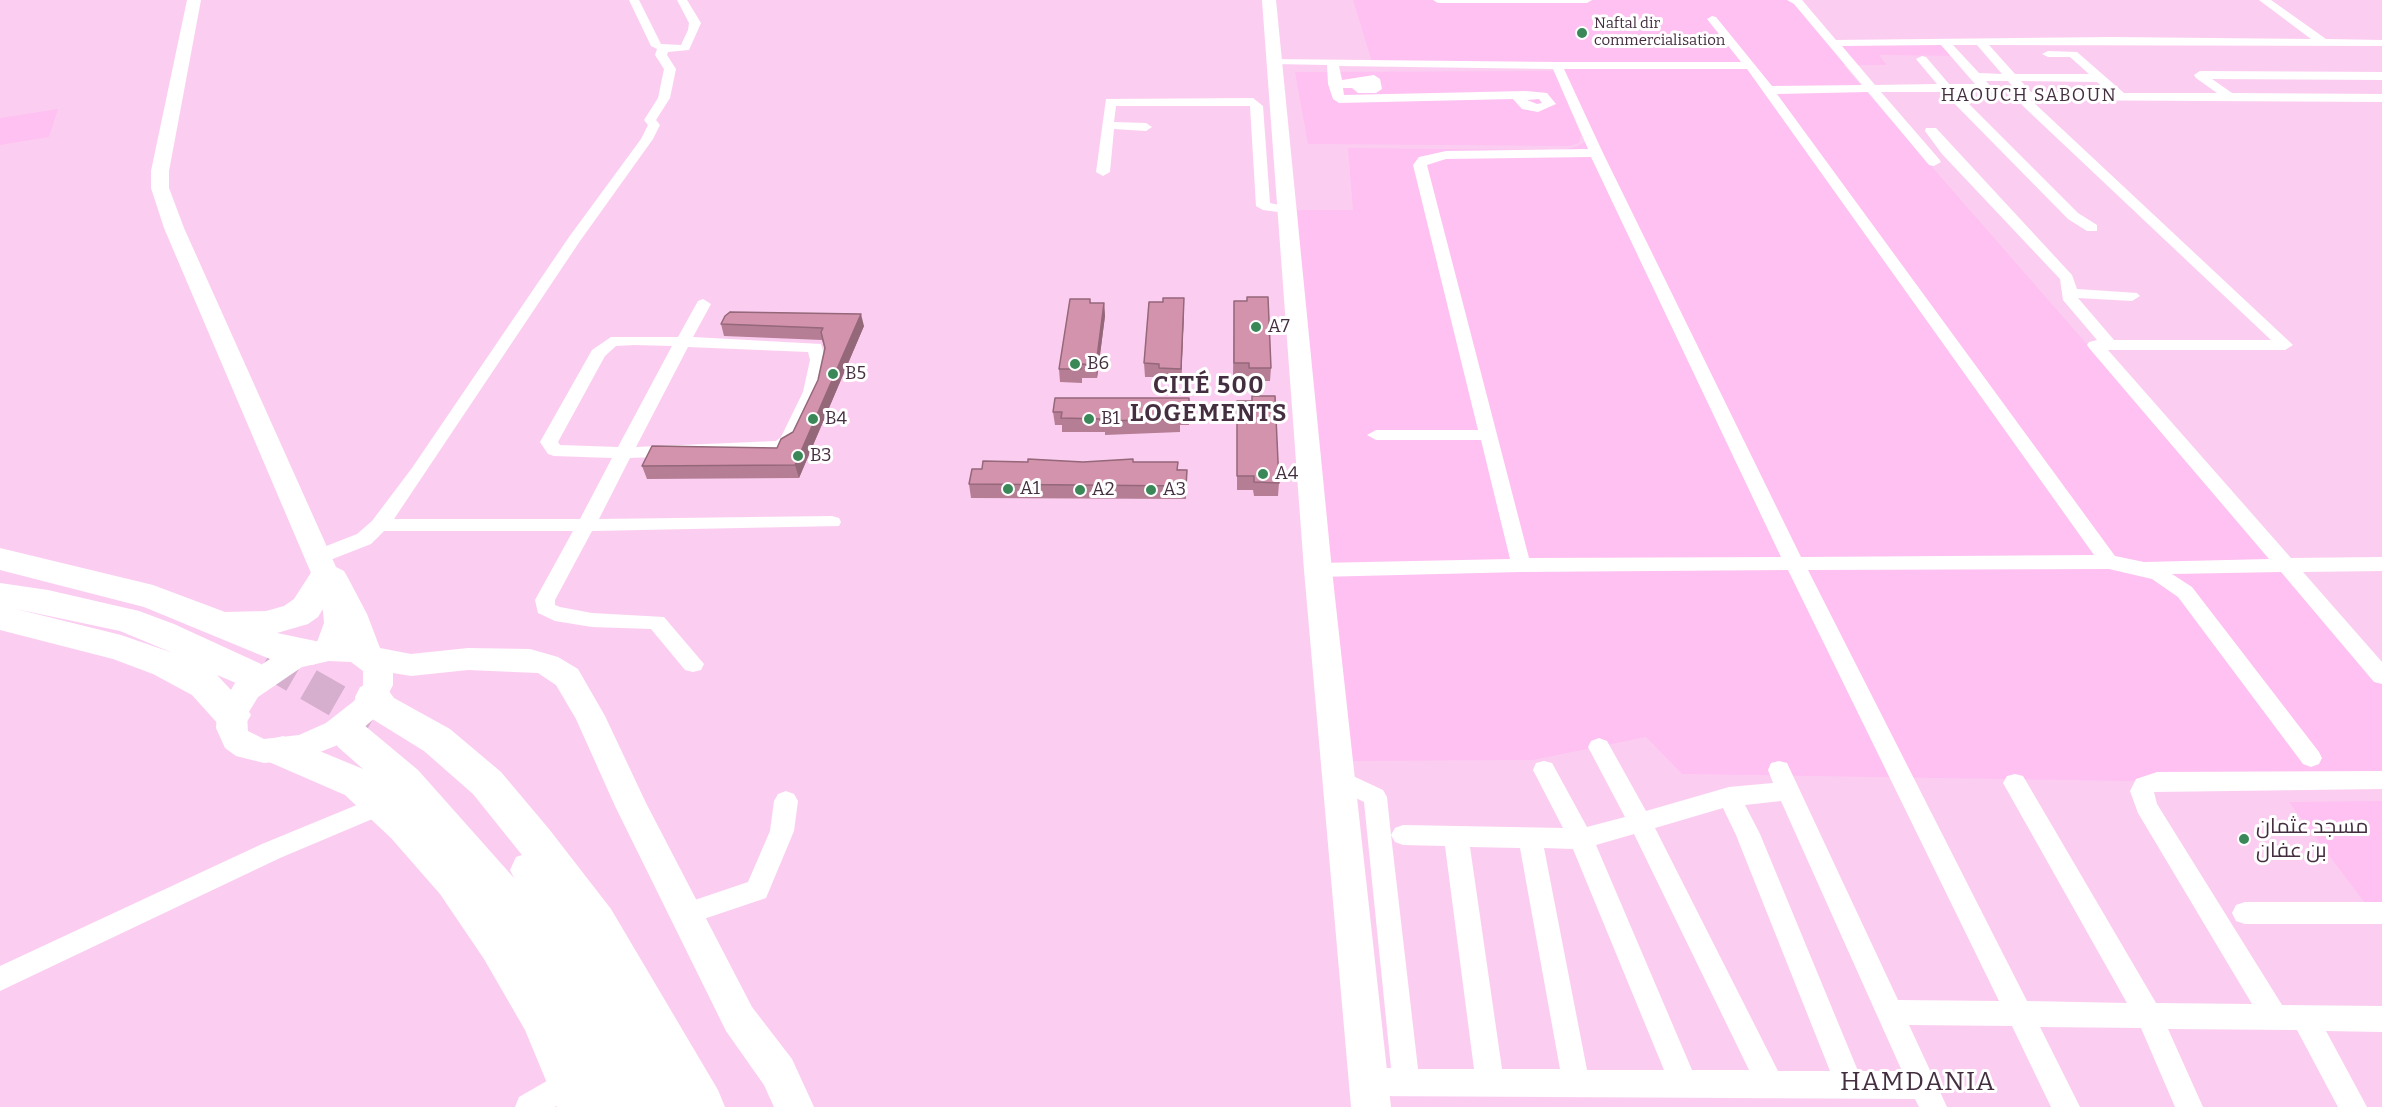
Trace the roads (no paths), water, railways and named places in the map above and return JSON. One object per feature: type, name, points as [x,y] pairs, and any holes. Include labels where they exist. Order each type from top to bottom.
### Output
[{"type":"highway","points":[[0,559],[153,597],[283,650],[321,651]]},
{"type":"highway","points":[[213,621],[244,625],[282,621],[306,608],[322,570]]},
{"type":"highway","points":[[0,574],[152,608],[257,667],[127,620],[48,602],[0,595]]},
{"type":"highway","points":[[0,618],[110,644],[166,665],[206,685],[232,715]]},
{"type":"highway","points":[[365,718],[374,702],[437,740],[487,783],[535,841],[596,923],[701,1107]]},
{"type":"highway","points":[[365,718],[404,781],[498,889],[543,961],[616,1107]]},
{"type":"highway","points":[[365,718],[452,780],[499,824],[549,895],[595,974],[662,1107]]},
{"type":"highway","points":[[284,751],[359,784],[405,826],[461,890],[542,1017],[576,1094]]},
{"type":"main road","points":[[194,0],[160,171],[160,188],[174,228],[322,570],[337,611],[338,623],[321,651]]},
{"type":"main road","points":[[1269,0],[1318,570],[1370,1094]]},
{"type":"main road","points":[[322,570],[334,578],[353,614],[369,657],[376,665],[379,674],[365,718]]},
{"type":"main road","points":[[365,718],[365,709],[337,732],[302,747],[284,751],[264,751],[247,747],[236,739],[231,728],[232,715],[237,702],[261,677],[285,662],[321,651],[345,650],[411,665],[501,658],[530,660],[548,665],[567,677],[590,716],[739,1019],[778,1072],[794,1107]]},
{"type":"main road","points":[[365,718],[392,685],[416,676],[501,658]]},
{"type":"street","points":[[634,0],[657,46],[663,49],[685,48],[694,30],[695,23],[682,0]]},
{"type":"street","points":[[1438,0],[1587,0]]},
{"type":"street","points":[[2264,0],[2324,43]]},
{"type":"street","points":[[1795,1],[1934,162]]},
{"type":"street","points":[[1712,19],[1750,65],[2109,562]]},
{"type":"street","points":[[1832,43],[1945,42],[1992,50],[2135,40],[2382,43]]},
{"type":"street","points":[[1768,90],[1985,87],[1945,42]]},
{"type":"street","points":[[322,570],[364,540],[379,525],[418,472],[490,361],[524,317],[573,240],[647,139],[654,125],[650,120],[664,98],[670,69],[661,55],[663,49]]},
{"type":"street","points":[[1992,50],[2028,96]]},
{"type":"street","points":[[2038,54],[2073,54],[2121,96]]},
{"type":"street","points":[[1922,59],[1946,88],[2073,216],[2092,228]]},
{"type":"street","points":[[1274,61],[1557,66],[1750,65]]},
{"type":"street","points":[[1332,61],[1334,84],[1339,99],[1526,95]]},
{"type":"street","points":[[1557,66],[1596,153],[1795,565],[2066,1107]]},
{"type":"street","points":[[2229,97],[2200,75],[2382,76]]},
{"type":"street","points":[[1978,77],[2101,78]]},
{"type":"street","points":[[1334,84],[1358,84],[1358,88],[1376,89],[1375,84]]},
{"type":"street","points":[[2382,98],[2028,96],[2024,100],[2285,345],[2095,345],[2382,676]]},
{"type":"street","points":[[1103,172],[1109,104],[1113,101],[1253,102],[1257,106],[1263,206],[1288,211]]},
{"type":"street","points":[[1107,125],[1146,127]]},
{"type":"street","points":[[1932,130],[1947,152],[2067,278],[2071,300],[2110,345]]},
{"type":"street","points":[[1521,565],[1420,165],[1424,160],[1446,155],[1596,153]]},
{"type":"street","points":[[2070,292],[2132,296]]},
{"type":"street","points":[[693,664],[657,622],[592,620],[555,614],[545,608],[545,600],[703,304]]},
{"type":"street","points":[[618,341],[815,347],[818,360],[812,392],[788,440],[780,446],[624,453],[563,453],[554,450],[549,442],[603,347],[618,341]]},
{"type":"street","points":[[1376,435],[1490,435]]},
{"type":"street","points":[[379,525],[832,522]]},
{"type":"street","points":[[1318,570],[1521,565],[2109,562],[2145,567],[2382,564]]},
{"type":"street","points":[[2145,567],[2170,579],[2185,592],[2311,758]]},
{"type":"street","points":[[1599,747],[1640,822],[1770,1084]]},
{"type":"street","points":[[1544,770],[1581,839],[1684,1084]]},
{"type":"street","points":[[1338,778],[1375,797],[1392,837],[1386,885],[1406,1082]]},
{"type":"street","points":[[2275,1018],[2146,806],[2142,791],[2144,786],[2157,782],[2382,780]]},
{"type":"street","points":[[1344,840],[1456,836],[1581,839],[1783,781],[1928,1096]]},
{"type":"street","points":[[2015,783],[2149,1016],[2189,1107]]},
{"type":"street","points":[[1729,798],[1748,834],[1849,1084]]},
{"type":"street","points":[[686,914],[757,890],[782,831],[786,801]]},
{"type":"street","points":[[0,979],[271,851],[381,805]]},
{"type":"street","points":[[1456,836],[1490,1083]]},
{"type":"street","points":[[1530,838],[1576,1083]]},
{"type":"street","points":[[1349,886],[1386,885]]},
{"type":"street","points":[[2245,913],[2382,914]]},
{"type":"street","points":[[1890,1012],[2382,1019]]},
{"type":"street","points":[[2305,1019],[2353,1107]]},
{"type":"street","points":[[1370,1094],[1406,1082],[1849,1084],[1928,1096]]},
{"type":"street","points":[[529,1107],[576,1094]]},
{"type":"tunnel","points":[[266,660],[372,721]]},
{"type":"place","name":"Naftal dir commercialisation","points":[[1582,33]]},
{"type":"place","name":"A7","points":[[1256,327]]},
{"type":"place","name":"B6","points":[[1075,364]]},
{"type":"place","name":"B5","points":[[833,374]]},
{"type":"place","name":"B4","points":[[813,419]]},
{"type":"place","name":"B1","points":[[1089,419]]},
{"type":"place","name":"B3","points":[[798,456]]},
{"type":"place","name":"A4","points":[[1263,474]]},
{"type":"place","name":"A1","points":[[1008,489]]},
{"type":"place","name":"A2","points":[[1080,490]]},
{"type":"place","name":"A3","points":[[1151,490]]},
{"type":"place","name":"مسجد عثمان بن عفان","points":[[2244,839]]},
{"type":"district","name":"HAOUCH SABOUN","points":[[2029,96]]},
{"type":"district","name":"CITÉ 500 LOGEMENTS","points":[[1209,400]]},
{"type":"district","name":"HAMDANIA","points":[[1918,1083]]}]
